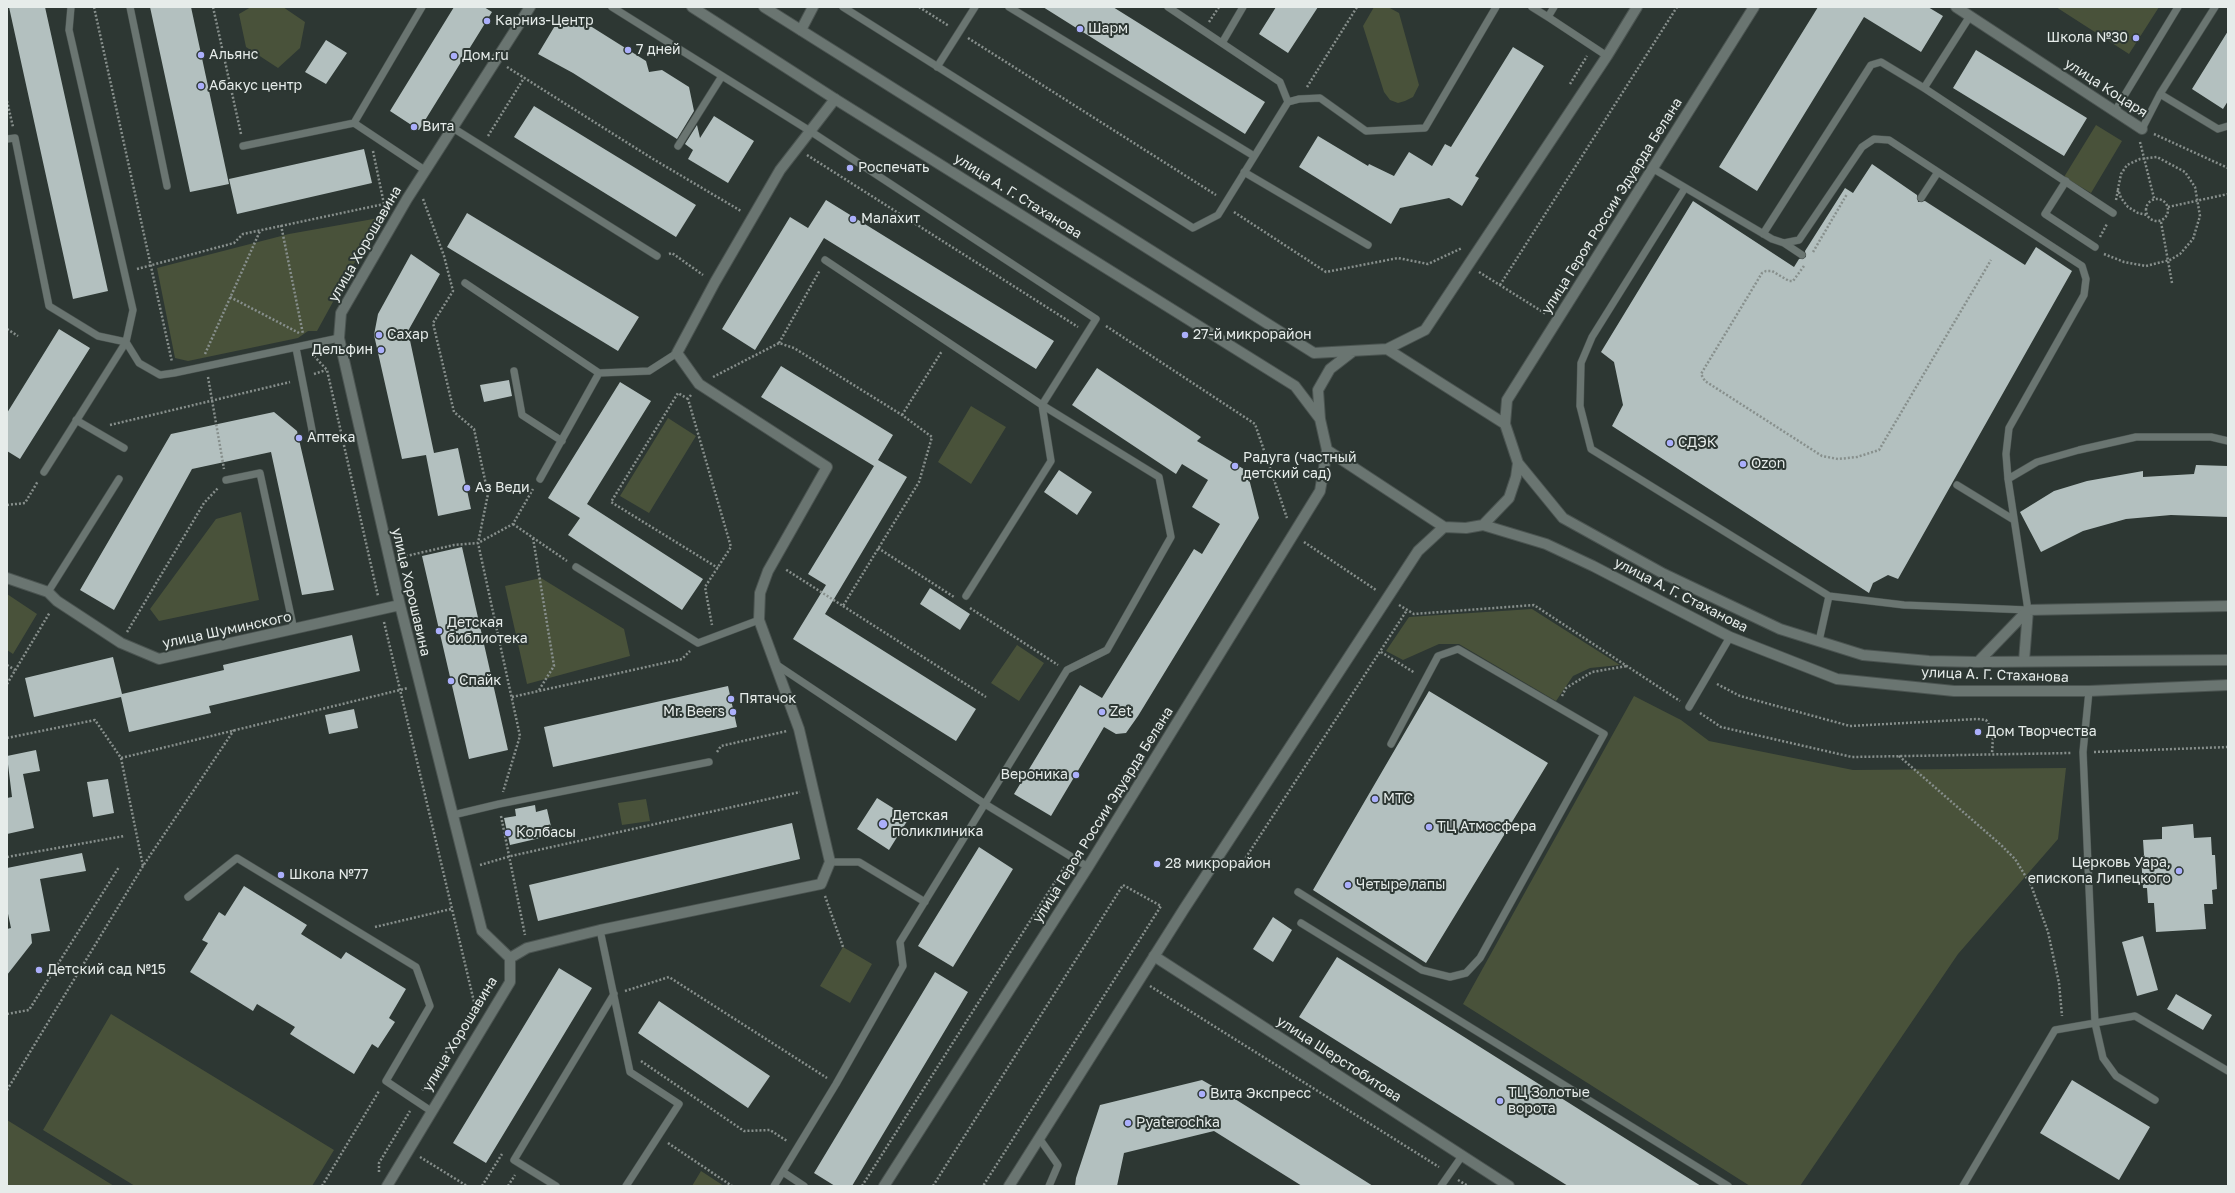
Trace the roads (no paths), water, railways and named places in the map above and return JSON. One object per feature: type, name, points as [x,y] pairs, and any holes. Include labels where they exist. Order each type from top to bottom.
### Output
[{"type":"street","name":"улица Хорошавина","points":[[387,1186],[510,982],[510,958],[482,931],[419,686],[339,338],[341,313],[406,199],[426,171],[494,60],[530,7]]},
{"type":"street","name":"улица А. Г. Стаханова","points":[[692,7],[834,99],[1295,386],[1320,419]]},
{"type":"street","name":"улица А. Г. Стаханова","points":[[764,7],[1314,353],[1387,349]]},
{"type":"street","points":[[801,30],[813,7]]},
{"type":"street","points":[[1387,349],[1425,330],[1607,56],[1637,7]]},
{"type":"street","name":"улица Героя России Эдуарда Белана","points":[[1505,424],[1507,400],[1754,7]]},
{"type":"street","name":"улица Коцаря","points":[[1956,7],[2139,127]]},
{"type":"street","points":[[510,958],[527,948],[600,930],[821,884],[830,862],[799,729],[758,620],[760,592],[773,561],[828,467],[699,384],[677,353],[714,282],[780,170],[834,99]]},
{"type":"street","points":[[1352,352],[1330,369],[1318,390],[1320,419],[1327,450],[1444,527],[1466,528],[1483,525],[1509,498],[1518,462],[1505,424],[1387,349]]},
{"type":"street","name":"улица Героя России Эдуарда Белана","points":[[884,1186],[1088,868],[1320,491],[1327,450]]},
{"type":"street","name":"улица А. Г. Стаханова","points":[[1518,462],[1563,518],[1664,574],[1780,629],[1863,655],[1929,661],[1978,662],[2228,660]]},
{"type":"street","name":"улица А. Г. Стаханова","points":[[1483,525],[1546,544],[1593,566],[1730,638],[1837,679],[1954,691],[2089,691],[2228,685]]},
{"type":"street","points":[[1009,1186],[1139,979],[1387,597],[1418,551],[1444,527]]},
{"type":"street","name":"улица Шуминского","points":[[7,578],[48,592],[57,601],[121,643],[159,659],[294,630],[400,605]]},
{"type":"street","points":[[1978,662],[2028,610],[2228,606]]},
{"type":"street","points":[[2024,661],[2028,610]]},
{"type":"street","name":"улица Шерстобитова","points":[[1154,956],[1509,1186]]},
{"type":"lane","points":[[44,472],[126,342],[133,310],[69,30],[71,7]]},
{"type":"lane","points":[[130,7],[167,186]]},
{"type":"lane","points":[[354,123],[422,7]]},
{"type":"lane","points":[[612,7],[810,131],[1096,319],[1042,405],[1051,461],[966,596]]},
{"type":"lane","points":[[843,7],[1193,228],[1218,215],[1224,203],[1288,102],[1320,98],[1366,131],[1425,128],[1496,7]]},
{"type":"lane","points":[[937,67],[975,7]]},
{"type":"lane","points":[[1009,7],[1254,156]]},
{"type":"lane","points":[[1168,7],[1280,82],[1288,102]]},
{"type":"lane","points":[[1222,43],[1243,7]]},
{"type":"lane","points":[[1532,7],[1607,56]]},
{"type":"lane","points":[[1548,17],[1554,7]]},
{"type":"lane","points":[[2115,111],[2178,7]]},
{"type":"lane","points":[[2139,127],[2215,7]]},
{"type":"lane","points":[[1924,88],[1970,16]]},
{"type":"lane","points":[[1763,234],[1871,65],[1881,62],[1924,88],[2113,213]]},
{"type":"lane","points":[[678,146],[722,76]]},
{"type":"lane","points":[[2160,94],[2218,129],[2228,126]]},
{"type":"lane","points":[[243,146],[354,123],[426,171]]},
{"type":"lane","points":[[453,128],[656,256]]},
{"type":"lane","points":[[7,139],[15,138],[49,306],[98,336],[126,342],[139,363],[160,375],[206,367],[339,338]]},
{"type":"lane","points":[[1685,188],[1592,337],[1581,363],[1580,406],[1591,449],[1829,596],[1904,604],[2028,610],[2008,479],[2006,454],[2009,428],[2077,310],[2084,295],[2086,279],[2082,266],[1890,140],[1874,138],[1862,147],[1799,240],[1784,243]]},
{"type":"lane","points":[[1652,168],[1763,234],[1784,243],[1806,256]]},
{"type":"lane","points":[[1244,172],[1368,245]]},
{"type":"lane","points":[[1921,198],[1938,172]]},
{"type":"lane","points":[[2066,181],[2045,214],[2095,247]]},
{"type":"lane","points":[[774,1186],[836,1084],[903,966],[900,942],[1066,670],[1107,650],[1171,537],[1158,477],[1042,405],[825,260]]},
{"type":"lane","points":[[465,283],[599,373],[649,371],[677,353]]},
{"type":"lane","points":[[296,348],[313,435]]},
{"type":"lane","points":[[514,372],[522,415],[562,441]]},
{"type":"lane","points":[[540,478],[599,373]]},
{"type":"lane","points":[[76,420],[94,429],[124,448]]},
{"type":"lane","points":[[2008,479],[2037,462],[2079,450],[2136,437],[2211,437],[2228,441]]},
{"type":"lane","points":[[226,480],[260,473],[294,630]]},
{"type":"lane","points":[[48,592],[119,479]]},
{"type":"lane","points":[[1957,485],[2014,520]]},
{"type":"lane","points":[[576,566],[698,643],[758,620]]},
{"type":"lane","points":[[1819,641],[1829,596]]},
{"type":"lane","points":[[1689,707],[1730,638]]},
{"type":"lane","points":[[1298,892],[1422,970],[1450,977],[1466,973],[1480,958],[1604,734],[1458,649],[1438,656],[1391,744]]},
{"type":"lane","points":[[774,663],[985,804],[1088,868]]},
{"type":"lane","points":[[2089,691],[2083,752],[2095,1023],[2103,1058],[2116,1076],[2155,1100]]},
{"type":"lane","points":[[453,815],[499,804],[709,762]]},
{"type":"lane","points":[[188,897],[237,858],[416,967],[430,1006],[386,1080],[431,1111]]},
{"type":"lane","points":[[830,862],[859,862],[925,902]]},
{"type":"lane","points":[[1301,923],[1728,1186]]},
{"type":"lane","points":[[600,930],[630,1072],[679,1104],[626,1186]]},
{"type":"lane","points":[[556,1186],[514,1160],[614,994]]},
{"type":"lane","points":[[1963,1186],[2056,1030],[2134,1016],[2228,1071]]},
{"type":"lane","points":[[1039,1138],[1058,1165],[1049,1186]]},
{"type":"lane","points":[[1441,1186],[1462,1156]]},
{"type":"lane","points":[[783,1172],[804,1186]]},
{"type":"place","name":"Карниз-Центр","points":[[487,21]]},
{"type":"place","name":"Шарм","points":[[1080,29]]},
{"type":"place","name":"Школа №30","points":[[2136,38]]},
{"type":"place","name":"7 дней","points":[[628,50]]},
{"type":"place","name":"Альянс","points":[[201,55]]},
{"type":"place","name":"Дом.ru","points":[[454,56]]},
{"type":"place","name":"Абакус центр","points":[[201,86]]},
{"type":"place","name":"Вита","points":[[414,127]]},
{"type":"place","name":"Роспечать","points":[[850,168]]},
{"type":"place","name":"Малахит","points":[[853,219]]},
{"type":"place","name":"Сахар","points":[[379,335]]},
{"type":"place","name":"27-й микрорайон","points":[[1185,335]]},
{"type":"place","name":"Дельфин","points":[[381,350]]},
{"type":"place","name":"Аптека","points":[[299,438]]},
{"type":"place","name":"СДЭК","points":[[1670,443]]},
{"type":"place","name":"Ozon","points":[[1743,464]]},
{"type":"place","name":"Радуга (частный детский сад)","points":[[1235,466]]},
{"type":"place","name":"Аз Веди","points":[[467,488]]},
{"type":"place","name":"Детская библиотека","points":[[439,631]]},
{"type":"place","name":"Спайк","points":[[451,681]]},
{"type":"place","name":"Пятачок","points":[[731,699]]},
{"type":"place","name":"Mr. Beers","points":[[733,712]]},
{"type":"place","name":"Zet","points":[[1102,712]]},
{"type":"place","name":"Дом Творчества","points":[[1978,732]]},
{"type":"place","name":"Вероника","points":[[1076,775]]},
{"type":"place","name":"МТС","points":[[1375,799]]},
{"type":"place","name":"Детская поликлиника","points":[[883,824]]},
{"type":"place","name":"ТЦ Атмосфера","points":[[1429,827]]},
{"type":"place","name":"Колбасы","points":[[508,833]]},
{"type":"place","name":"28 микрорайон","points":[[1157,864]]},
{"type":"place","name":"Церковь Уара, епископа Липецкого","points":[[2179,871]]},
{"type":"place","name":"Школа №77","points":[[281,875]]},
{"type":"place","name":"Четыре лапы","points":[[1348,885]]},
{"type":"place","name":"Детский сад №15","points":[[39,970]]},
{"type":"place","name":"Вита Экспресс","points":[[1202,1094]]},
{"type":"place","name":"ТЦ Золотые ворота","points":[[1500,1101]]},
{"type":"place","name":"Pyaterochka","points":[[1128,1123]]}]
